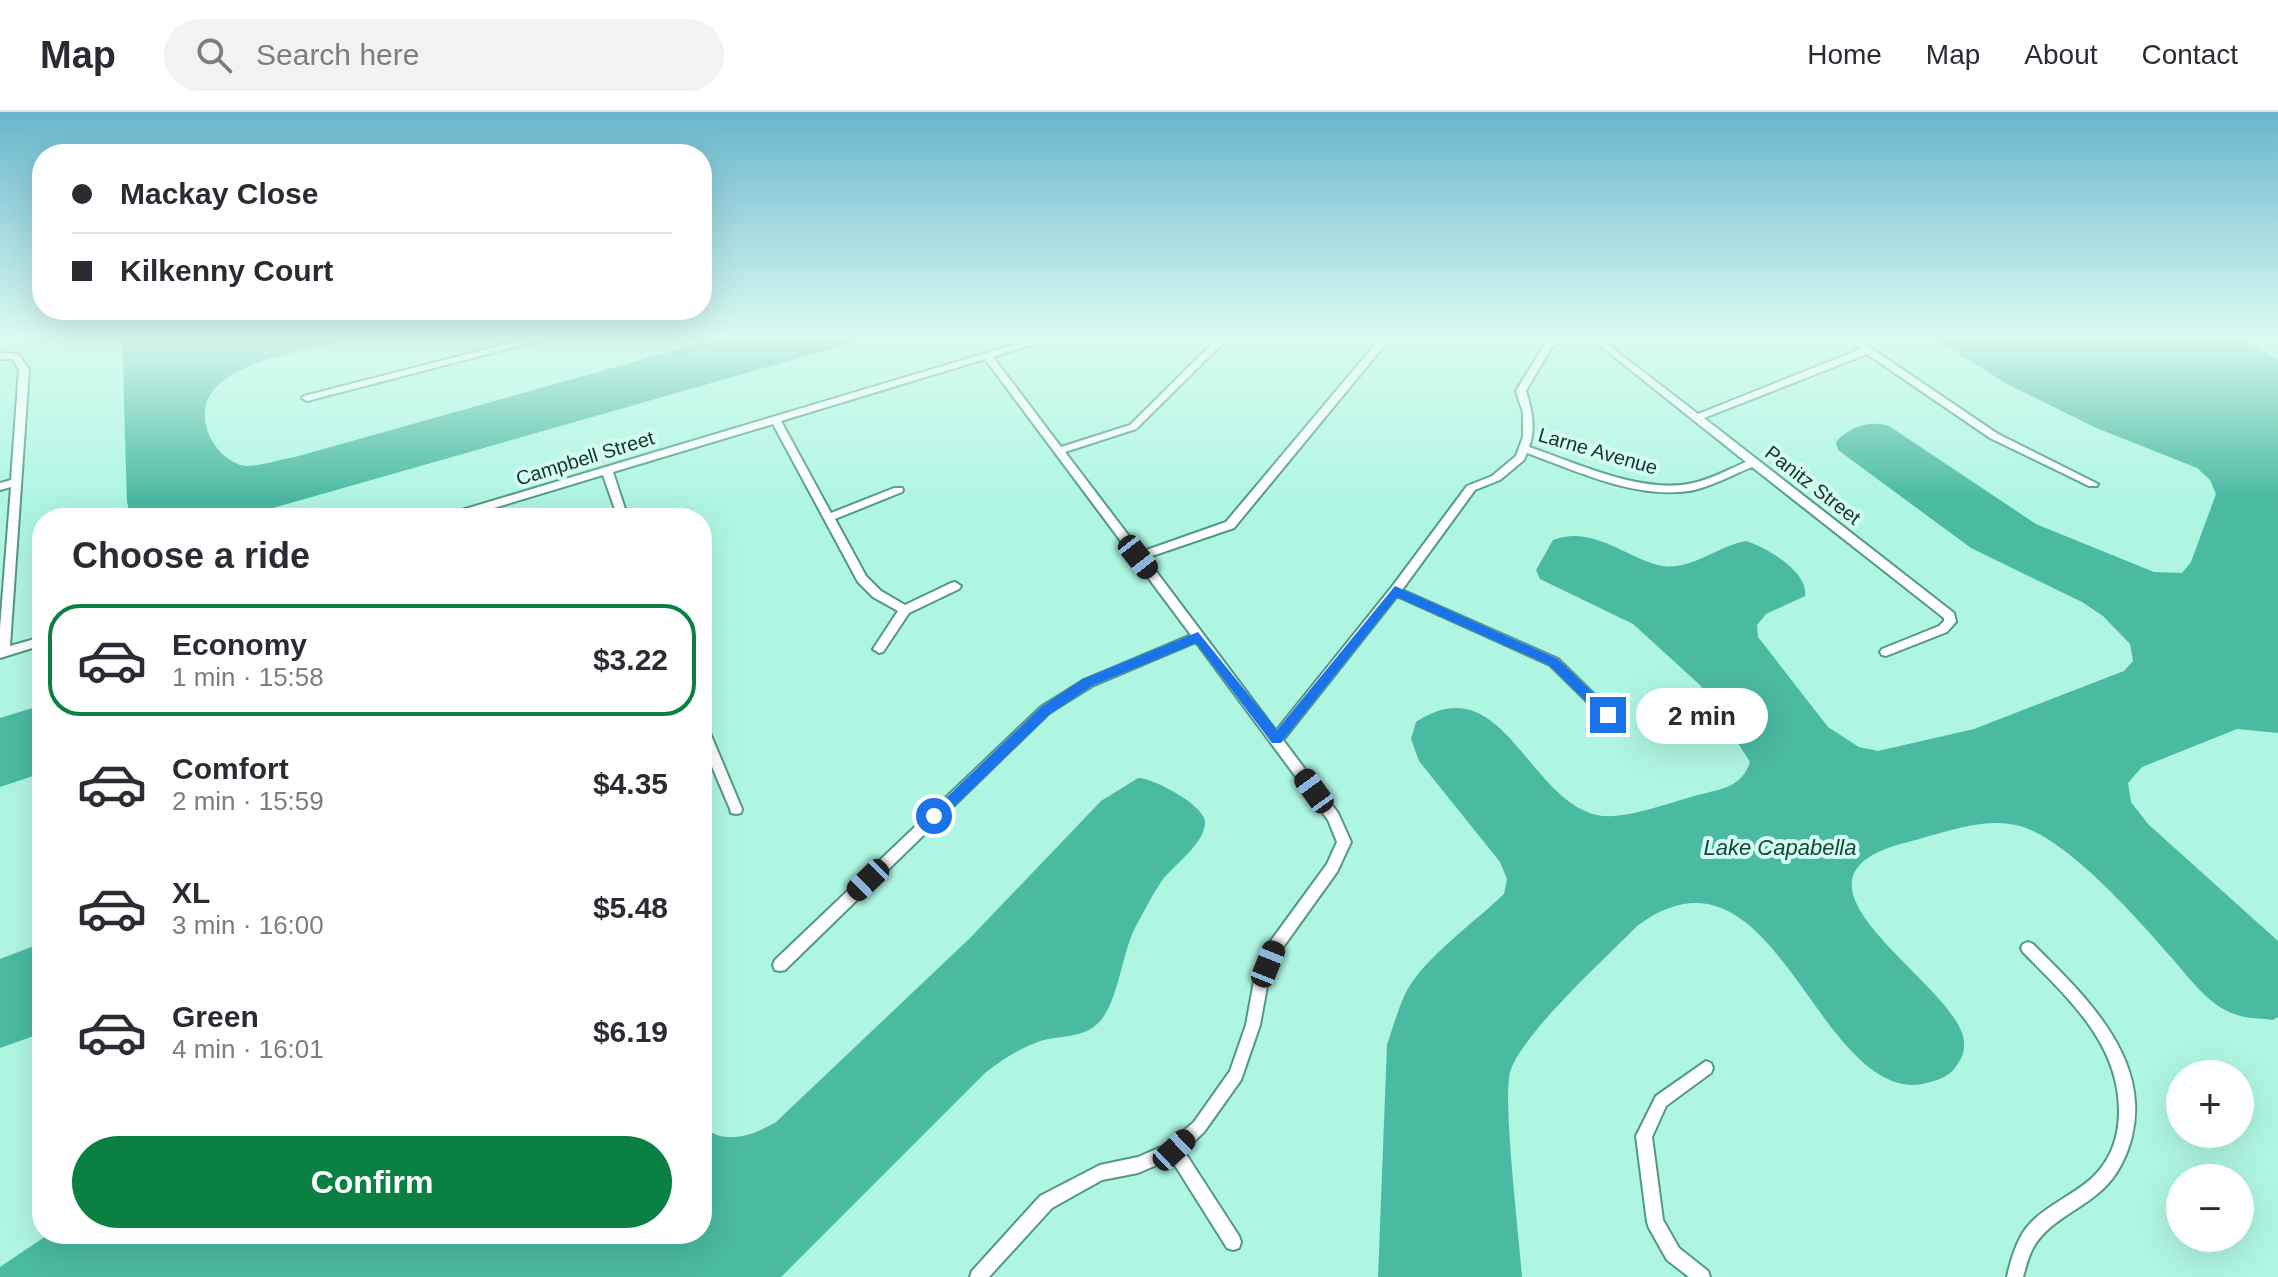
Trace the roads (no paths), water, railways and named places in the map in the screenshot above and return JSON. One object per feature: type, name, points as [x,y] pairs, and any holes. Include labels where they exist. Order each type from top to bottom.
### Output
[{"type":"street","points":[[22,390],[2,653],[32,644]]},
{"type":"street","points":[[307,398],[336,390]]},
{"type":"street","name":"Campbell Street","points":[[482,508],[870,390]]},
{"type":"street","points":[[978,1277],[1046,1202],[1100,1173],[1138,1165],[1174,1150],[1199,1127],[1236,1075],[1253,1025],[1261,981],[1275,946],[1332,868],[1344,842],[1333,817],[1013,390]]},
{"type":"street","points":[[1058,451],[1133,427],[1170,390]]},
{"type":"street","points":[[1138,557],[1230,525],[1342,390]]},
{"type":"street","points":[[1276,740],[1395,591],[1471,488],[1496,478],[1520,458],[1528,413],[1521,390]]},
{"type":"street","name":"Panitz Street","points":[[1663,390],[1950,616],[1950,622],[1943,629],[1886,652]]},
{"type":"street","points":[[1698,417],[1765,390]]},
{"type":"street","points":[[1925,390],[1994,436],[2093,484]]},
{"type":"street","points":[[775,419],[862,579],[877,594],[905,610]]},
{"type":"street","name":"Larne Avenue","points":[[1524,449],[1638,485],[1666,489],[1702,484],[1754,462]]},
{"type":"street","points":[[607,470],[620,508]]},
{"type":"street","points":[[0,487],[16,482]]},
{"type":"street","points":[[830,517],[898,490]]},
{"type":"street","points":[[879,649],[905,610],[955,586]]},
{"type":"street","points":[[1395,591],[1554,662],[1608,715]]},
{"type":"street","points":[[780,965],[1045,710],[1088,683],[1198,637]]},
{"type":"street","points":[[712,752],[736,809]]},
{"type":"street","points":[[2015,1277],[2027,1238],[2038,1226],[2110,1172],[2125,1138],[2128,1114],[2124,1072],[2112,1046],[2077,998],[2028,948]]},
{"type":"street","points":[[1702,1277],[1673,1254],[1655,1222],[1644,1136],[1661,1101],[1706,1068]]},
{"type":"street","points":[[1174,1150],[1233,1242]]},
{"type":"water","points":[[124,390],[214,390],[205,407],[208,431],[220,452],[246,466],[295,457],[532,390],[685,390],[273,508],[128,508]]},
{"type":"water","name":"Lake Capabella","points":[[2020,390],[2278,390],[2278,733],[2237,729],[2142,767],[2128,783],[2131,802],[2148,824],[2278,941],[2278,1017],[2273,1020],[2246,1017],[2217,1005],[2080,863],[2039,834],[2006,823],[1978,824],[1908,842],[1867,859],[1852,880],[1858,906],[1877,933],[1953,1017],[1964,1041],[1962,1056],[1954,1069],[1928,1083],[1911,1085],[1876,1072],[1845,1044],[1756,931],[1722,908],[1683,904],[1637,926],[1549,1015],[1511,1069],[1508,1107],[1522,1277],[1378,1277],[1387,1045],[1406,992],[1414,979],[1438,953],[1504,894],[1507,879],[1500,862],[1419,761],[1411,739],[1416,722],[1446,709],[1471,710],[1493,722],[1551,786],[1573,804],[1597,815],[1633,813],[1723,789],[1742,777],[1750,762],[1700,685],[1633,624],[1540,579],[1536,570],[1553,540],[1580,536],[1606,543],[1658,565],[1669,566],[1692,562],[1746,541],[1775,555],[1800,578],[1805,596],[1766,614],[1757,625],[1758,637],[1828,727],[1859,747],[1878,751],[1974,729],[2124,671],[2133,661],[2130,644],[2103,616],[2082,602],[1971,548],[1838,450],[1836,442],[1860,426],[1889,426],[2036,524],[2154,572],[2182,573],[2191,562],[2216,494],[2210,480],[2197,468],[2094,427]]},
{"type":"water","points":[[32,708],[32,776],[0,787],[0,718]]},
{"type":"water","points":[[1138,778],[1145,779],[1189,801],[1203,816],[1205,823],[1199,839],[1166,875],[1137,924],[1104,1016],[1083,1033],[1045,1040],[1024,1048],[985,1073],[781,1277],[0,1277],[0,1267],[34,1244],[712,1244],[712,1133],[739,1137],[776,1122],[970,938],[1101,801]]},
{"type":"water","points":[[32,947],[32,1037],[0,1048],[0,959]]}]
